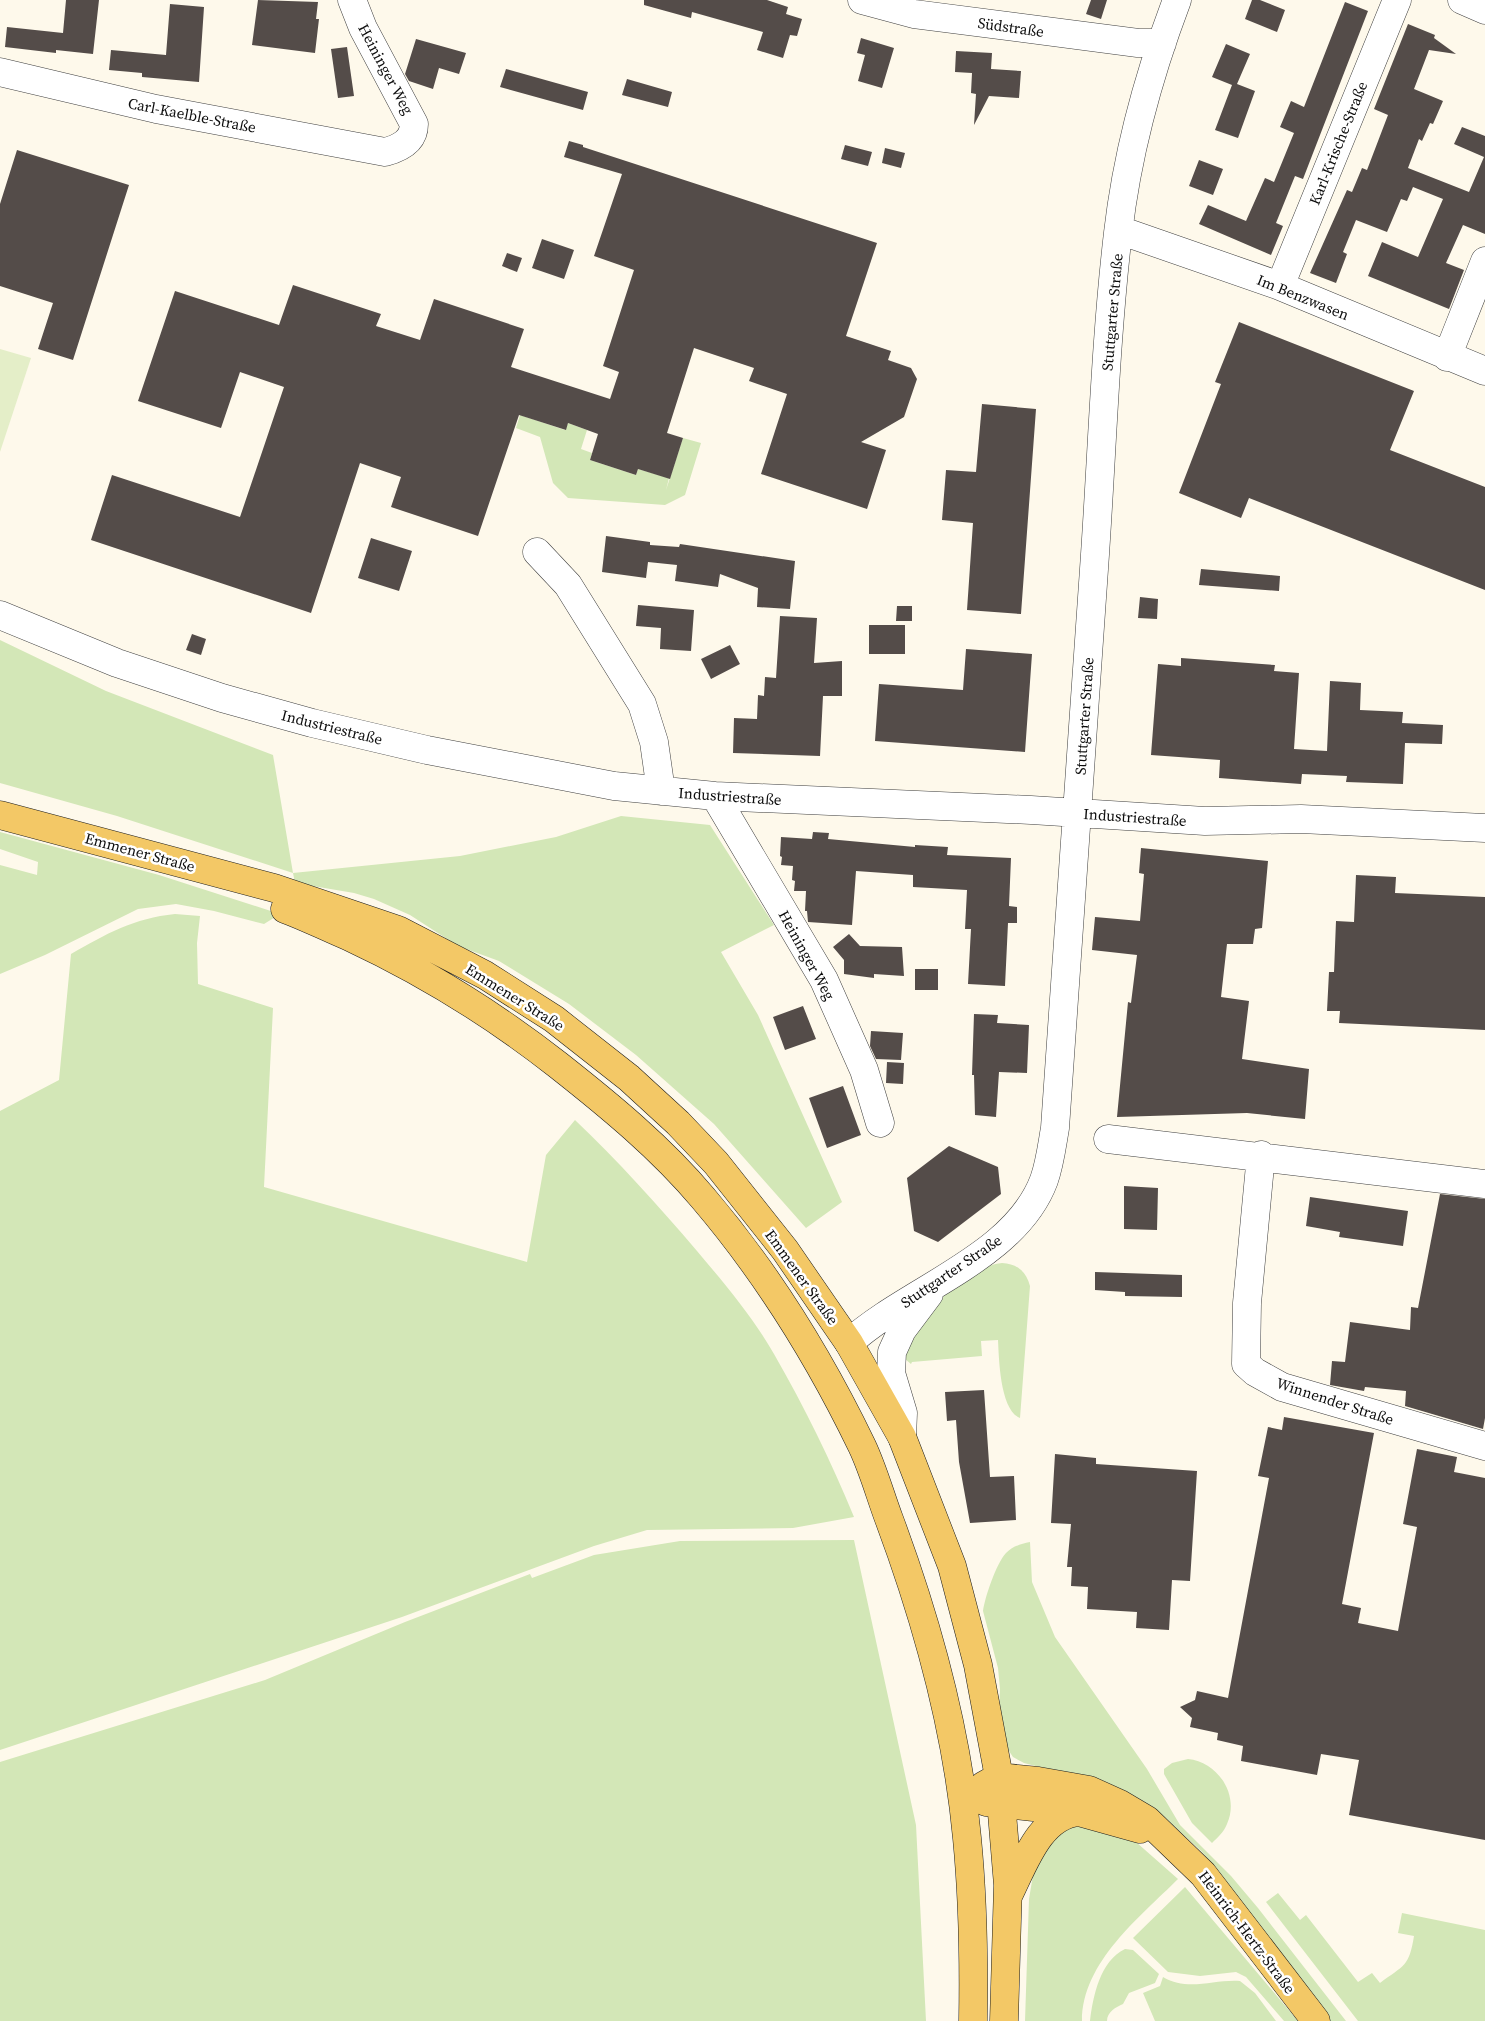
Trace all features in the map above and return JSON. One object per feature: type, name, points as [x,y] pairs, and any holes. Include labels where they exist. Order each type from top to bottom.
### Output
[{"type":"main road","name":"Emmener Straße","points":[[0,815],[274,888],[398,930],[485,975],[546,1014],[629,1078],[678,1123],[716,1163],[785,1250],[849,1343],[902,1437],[952,1566],[978,1665],[999,1777],[1007,1898],[1004,2021]]},
{"type":"main road","name":"Emmener Straße","points":[[62,832],[295,912],[399,960],[456,992],[518,1034],[619,1114],[664,1155],[704,1199],[766,1282],[820,1366],[864,1449],[915,1588],[943,1699],[962,1798],[971,1882],[973,2021]]},
{"type":"main road","points":[[820,1366],[849,1343]]},
{"type":"main road","points":[[962,1798],[999,1777]]},
{"type":"main road","name":"Heinrich-Hertz-Straße","points":[[999,1777],[1038,1781],[1089,1790],[1120,1804],[1147,1820],[1203,1874],[1316,2021]]},
{"type":"main road","name":"Heinrich-Hertz-Straße","points":[[962,1798],[1002,1805],[1079,1812],[1112,1820],[1175,1846]]},
{"type":"main road","points":[[1007,1898],[1032,1849],[1046,1829],[1062,1815],[1079,1812]]},
{"type":"street","name":"Heininger Weg","points":[[352,0],[363,28],[414,124],[414,131],[408,141],[398,149],[385,152]]},
{"type":"street","name":"Südstraße","points":[[862,0],[1138,43],[1162,43]]},
{"type":"street","name":"Stuttgarter Straße","points":[[849,1343],[880,1318],[936,1283],[1014,1229],[1035,1200],[1044,1180],[1055,1128],[1118,230],[1132,156],[1149,85],[1176,0]]},
{"type":"street","name":"Karl-Krische-Straße","points":[[1280,286],[1397,0]]},
{"type":"street","points":[[1462,0],[1485,10]]},
{"type":"street","name":"Carl-Kaelble-Straße","points":[[0,72],[156,109],[385,152]]},
{"type":"street","name":"Im Benzwasen","points":[[1118,230],[1280,286],[1447,357],[1485,371]]},
{"type":"street","points":[[1447,357],[1485,261]]},
{"type":"street","points":[[537,552],[568,585],[642,704],[654,742],[661,791]]},
{"type":"street","name":"Industriestraße","points":[[0,615],[126,666],[222,698],[303,720],[427,750],[545,774],[661,791],[715,796],[1205,821],[1300,819],[1485,828]]},
{"type":"street","name":"Heininger Weg","points":[[715,796],[824,980],[864,1070],[880,1123]]},
{"type":"street","points":[[1108,1139],[1485,1184]]},
{"type":"street","name":"Winnender Straße","points":[[1260,1156],[1247,1304],[1246,1364],[1255,1372],[1282,1387],[1485,1446]]},
{"type":"street","points":[[902,1437],[903,1413],[894,1389],[891,1374],[892,1352],[902,1330],[936,1283]]},
{"type":"street","points":[[849,1343],[881,1341],[902,1330]]},
{"type":"green space","points":[[0,349],[31,358],[0,452]]},
{"type":"green space","points":[[520,415],[565,430],[568,423],[587,430],[581,449],[592,453],[590,460],[636,475],[638,469],[669,478],[666,490],[683,438],[701,443],[685,495],[665,505],[568,498],[553,483],[540,437],[516,428]]},
{"type":"green space","points":[[0,640],[106,691],[273,755],[293,873],[117,816],[0,783]]},
{"type":"green space","points":[[621,816],[710,825],[774,925],[721,952],[758,1015],[842,1202],[806,1228],[714,1124],[636,1055],[569,1004],[499,961],[458,946],[410,915],[374,899],[354,893],[295,883],[293,873],[460,856],[556,837]]},
{"type":"green space","points":[[0,832],[159,875],[280,914],[264,924],[214,911],[176,904],[138,909],[45,955],[0,974],[0,865],[37,875],[38,862],[0,849]]},
{"type":"green space","points":[[175,914],[200,916],[197,943],[198,984],[273,1008],[264,1187],[527,1262],[546,1155],[575,1120],[668,1217],[748,1314],[774,1354],[806,1414],[854,1517],[793,1528],[647,1530],[594,1546],[402,1617],[0,1750],[0,1111],[59,1080],[71,954],[133,923]]},
{"type":"green space","points":[[1002,1263],[1020,1269],[1026,1276],[1030,1286],[1020,1418],[1013,1413],[1005,1395],[1000,1371],[998,1340],[981,1341],[982,1356],[912,1362],[911,1364],[905,1359],[910,1344],[929,1313],[956,1285],[971,1274]]},
{"type":"green space","points":[[854,1540],[916,1825],[926,2021],[0,2021],[0,1762],[265,1680],[405,1622],[530,1574],[532,1578],[594,1555],[680,1541]]},
{"type":"green space","points":[[1030,1542],[1032,1582],[1055,1637],[1147,1769],[1180,1825],[1231,1876],[1346,2021],[1328,2021],[1219,1871],[1201,1851],[1159,1812],[1047,1769],[1024,1763],[1013,1757],[1005,1745],[999,1712],[1000,1689],[998,1668],[983,1611],[991,1581],[1002,1558],[1011,1549]]},
{"type":"green space","points":[[1188,1759],[1199,1761],[1209,1766],[1224,1782],[1228,1791],[1231,1802],[1227,1824],[1223,1832],[1212,1843],[1192,1823],[1164,1774],[1164,1769],[1172,1763]]},
{"type":"green space","points":[[1079,1825],[1114,1832],[1136,1842],[1178,1879],[1131,1925],[1102,1960],[1092,1979],[1085,2000],[1082,2021],[1025,2021],[1029,1899],[1034,1869],[1059,1829]]},
{"type":"green space","points":[[1185,1887],[1298,2021],[1284,2021],[1246,1977],[1236,1972],[1200,1976],[1168,1972],[1133,1938]]},
{"type":"green space","points":[[1278,1893],[1300,1920],[1306,1915],[1358,1982],[1372,1973],[1380,1983],[1400,1968],[1407,1960],[1414,1936],[1398,1933],[1402,1913],[1485,1930],[1485,2021],[1358,2021],[1266,1902]]},
{"type":"green space","points":[[1125,1949],[1133,1950],[1159,1974],[1155,1983],[1129,1993],[1123,2004],[1110,2012],[1107,2021],[1090,2021],[1099,1980],[1109,1962]]},
{"type":"green space","points":[[1163,1977],[1182,1984],[1240,1981],[1255,1993],[1276,2021],[1155,2021],[1143,1993],[1160,1986]]},
{"type":"building","points":[[66,0],[99,0],[93,54],[56,50],[56,53],[5,47],[7,27],[63,33]]},
{"type":"building","points":[[258,0],[318,2],[316,19],[319,19],[315,53],[252,45]]},
{"type":"building","points":[[644,0],[767,0],[788,7],[786,14],[802,19],[797,36],[790,35],[783,58],[757,50],[763,32],[692,12],[691,18],[644,5]]},
{"type":"building","points":[[1091,0],[1107,0],[1101,19],[1086,14]]},
{"type":"building","points":[[1252,0],[1260,0],[1285,10],[1277,32],[1245,19]]},
{"type":"building","points":[[1345,2],[1368,11],[1303,179],[1295,176],[1276,223],[1283,226],[1271,255],[1199,224],[1208,205],[1246,221],[1265,178],[1274,182],[1294,133],[1280,127],[1291,101],[1304,107]]},
{"type":"building","points":[[170,4],[204,7],[199,82],[142,77],[142,73],[109,70],[111,50],[166,55]]},
{"type":"building","points":[[1408,24],[1435,35],[1434,38],[1456,54],[1429,50],[1414,89],[1443,101],[1433,124],[1430,123],[1422,141],[1419,139],[1408,168],[1469,192],[1484,157],[1454,144],[1462,127],[1485,136],[1485,234],[1463,225],[1446,263],[1464,270],[1449,309],[1368,276],[1382,242],[1418,257],[1443,199],[1413,187],[1407,201],[1401,199],[1387,232],[1356,220],[1343,252],[1347,254],[1336,283],[1310,273],[1347,190],[1352,192],[1362,168],[1367,170],[1388,115],[1374,109]]},
{"type":"building","points":[[861,38],[894,48],[882,88],[858,81],[865,55],[857,53]]},
{"type":"building","points":[[416,39],[466,53],[459,74],[439,68],[433,89],[409,81],[405,74]]},
{"type":"building","points":[[1226,44],[1250,54],[1237,84],[1255,91],[1238,138],[1215,130],[1232,85],[1212,77]]},
{"type":"building","points":[[347,47],[354,96],[338,98],[331,49]]},
{"type":"building","points":[[956,51],[992,53],[991,69],[1021,71],[1019,98],[989,96],[974,125],[976,94],[971,93],[972,73],[955,72]]},
{"type":"building","points":[[506,69],[588,92],[583,110],[500,87]]},
{"type":"building","points":[[627,79],[672,92],[668,107],[622,95]]},
{"type":"building","points":[[569,141],[877,243],[846,336],[891,351],[888,360],[911,368],[917,379],[904,417],[861,442],[886,450],[867,509],[761,474],[787,394],[749,381],[754,368],[694,348],[667,433],[683,438],[670,479],[638,469],[636,475],[590,460],[598,434],[568,423],[566,430],[519,415],[478,536],[391,507],[401,477],[360,463],[311,613],[91,540],[112,475],[240,517],[284,387],[240,372],[221,428],[138,401],[175,291],[279,325],[293,285],[381,314],[376,326],[420,340],[434,299],[524,329],[511,367],[610,399],[619,372],[603,366],[634,270],[594,256],[622,174],[564,157]]},
{"type":"building","points":[[845,145],[872,152],[868,166],[841,159]]},
{"type":"building","points":[[885,148],[905,153],[901,168],[882,163]]},
{"type":"building","points":[[17,150],[129,185],[73,360],[38,349],[53,303],[0,286],[0,204]]},
{"type":"building","points":[[1199,160],[1223,169],[1213,195],[1189,186]]},
{"type":"building","points":[[542,239],[574,250],[564,279],[532,268]]},
{"type":"building","points":[[507,253],[522,258],[517,272],[502,266]]},
{"type":"building","points":[[1239,322],[1414,391],[1390,450],[1485,487],[1485,590],[1249,498],[1241,518],[1179,493],[1221,384],[1215,382]]},
{"type":"building","points":[[982,404],[1036,409],[1021,614],[967,610],[973,523],[942,520],[946,470],[976,472]]},
{"type":"building","points":[[606,536],[650,542],[650,545],[679,547],[680,544],[795,561],[790,609],[757,607],[758,588],[720,574],[718,587],[675,581],[677,565],[648,562],[646,578],[602,572]]},
{"type":"building","points":[[371,538],[412,551],[399,591],[358,578]]},
{"type":"building","points":[[1201,569],[1280,576],[1279,591],[1199,585]]},
{"type":"building","points":[[1140,597],[1158,599],[1157,619],[1138,618]]},
{"type":"building","points":[[638,605],[694,610],[691,651],[660,649],[661,628],[636,626]]},
{"type":"building","points":[[897,606],[912,606],[912,621],[896,621]]},
{"type":"building","points":[[780,616],[817,618],[814,663],[842,661],[842,696],[823,696],[820,756],[733,753],[734,718],[757,719],[758,695],[764,696],[765,677],[776,678]]},
{"type":"building","points":[[869,625],[905,625],[905,654],[869,654]]},
{"type":"building","points":[[192,634],[206,639],[201,655],[186,650]]},
{"type":"building","points":[[730,645],[740,664],[711,679],[701,659]]},
{"type":"building","points":[[966,649],[1032,654],[1025,752],[875,741],[879,684],[963,690]]},
{"type":"building","points":[[1181,658],[1275,665],[1274,671],[1299,673],[1294,749],[1327,751],[1330,681],[1361,683],[1360,710],[1403,712],[1402,723],[1443,725],[1442,744],[1405,743],[1403,784],[1346,782],[1347,776],[1302,774],[1301,784],[1219,778],[1220,760],[1151,755],[1158,664],[1181,666]]},
{"type":"building","points":[[813,832],[829,833],[828,839],[915,847],[915,845],[948,847],[947,855],[1011,858],[1009,906],[1017,907],[1017,923],[1008,923],[1005,986],[968,984],[971,929],[965,929],[967,890],[913,887],[913,875],[856,871],[852,925],[808,922],[807,911],[805,911],[806,891],[794,891],[795,881],[792,880],[793,866],[781,865],[781,837],[812,839]]},
{"type":"building","points":[[1141,848],[1268,861],[1262,928],[1255,929],[1253,944],[1227,944],[1221,997],[1249,1001],[1242,1059],[1309,1069],[1305,1119],[1247,1113],[1117,1117],[1128,1002],[1131,1003],[1137,955],[1092,950],[1095,917],[1140,921],[1144,874],[1139,873]]},
{"type":"building","points":[[1356,875],[1396,877],[1395,893],[1485,897],[1485,1030],[1339,1023],[1340,1011],[1327,1011],[1329,972],[1334,972],[1336,921],[1354,922]]},
{"type":"building","points":[[849,934],[860,946],[902,947],[904,976],[874,974],[874,978],[844,974],[844,960],[833,947]]},
{"type":"building","points":[[915,969],[938,969],[938,990],[915,990]]},
{"type":"building","points":[[803,1006],[816,1039],[785,1050],[773,1017]]},
{"type":"building","points":[[974,1014],[998,1015],[997,1023],[1029,1025],[1027,1073],[999,1072],[996,1117],[975,1115],[974,1075],[972,1075]]},
{"type":"building","points":[[871,1031],[903,1033],[901,1060],[876,1059],[870,1046]]},
{"type":"building","points":[[887,1062],[904,1063],[903,1084],[886,1083]]},
{"type":"building","points":[[843,1086],[861,1135],[827,1148],[809,1098]]},
{"type":"building","points":[[949,1146],[998,1167],[1001,1194],[938,1242],[914,1231],[907,1178]]},
{"type":"building","points":[[1124,1186],[1158,1188],[1157,1230],[1124,1229]]},
{"type":"building","points":[[1440,1194],[1485,1199],[1485,1418],[1483,1429],[1405,1406],[1406,1391],[1365,1387],[1364,1391],[1330,1385],[1332,1361],[1345,1362],[1350,1322],[1410,1330],[1411,1307],[1418,1308]]},
{"type":"building","points":[[1310,1197],[1408,1211],[1403,1246],[1339,1237],[1340,1232],[1306,1226]]},
{"type":"building","points":[[1095,1272],[1182,1275],[1182,1297],[1125,1296],[1125,1292],[1095,1290]]},
{"type":"building","points":[[984,1390],[990,1477],[1014,1476],[1016,1520],[970,1523],[959,1462],[956,1420],[947,1421],[945,1392]]},
{"type":"building","points":[[1284,1417],[1374,1433],[1342,1604],[1361,1608],[1358,1623],[1398,1631],[1417,1527],[1403,1524],[1417,1449],[1457,1457],[1454,1472],[1485,1478],[1485,1840],[1349,1815],[1359,1760],[1321,1754],[1317,1775],[1241,1761],[1243,1746],[1217,1740],[1218,1733],[1190,1727],[1192,1718],[1180,1707],[1195,1700],[1197,1691],[1228,1698],[1269,1478],[1258,1476],[1268,1427],[1282,1430]]},
{"type":"building","points":[[1055,1454],[1096,1458],[1096,1464],[1197,1471],[1190,1581],[1172,1580],[1169,1630],[1136,1628],[1137,1612],[1087,1609],[1088,1587],[1071,1586],[1072,1567],[1067,1567],[1071,1524],[1051,1523]]}]
